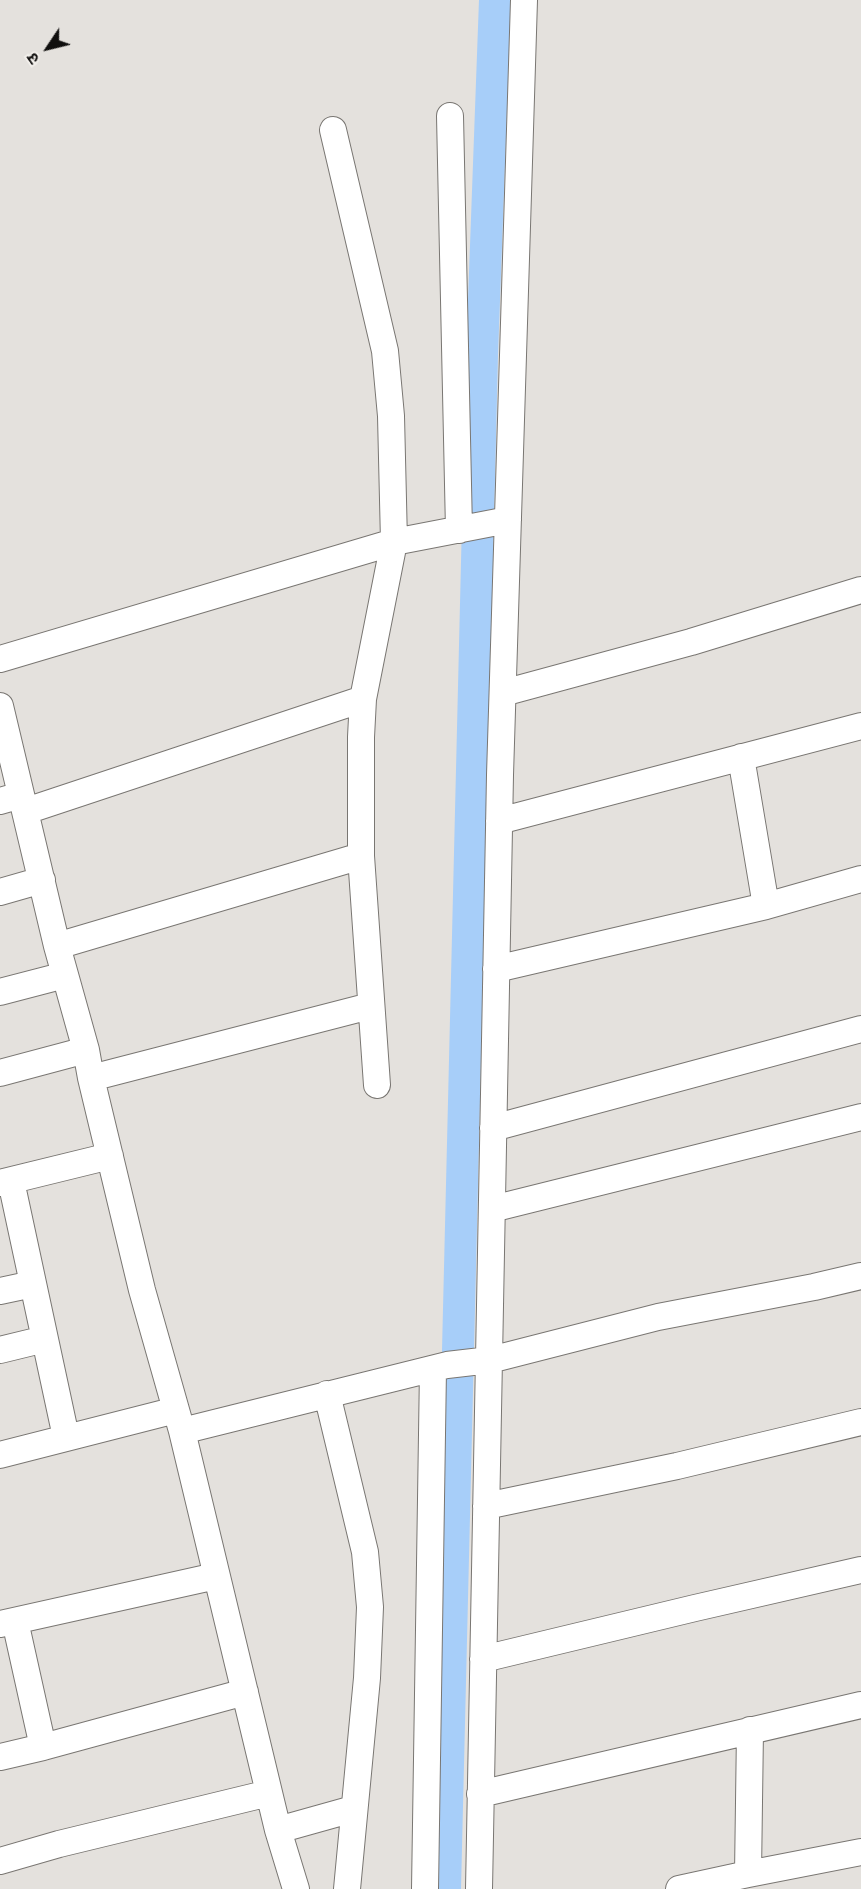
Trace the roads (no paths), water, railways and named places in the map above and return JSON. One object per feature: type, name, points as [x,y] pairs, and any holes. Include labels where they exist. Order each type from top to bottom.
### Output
[{"type":"street","points":[[479,1889],[486,1506],[484,1360],[492,1209],[499,821],[524,0]]},
{"type":"street","points":[[450,116],[459,530]]},
{"type":"street","points":[[333,130],[385,351],[391,416],[394,542],[363,699],[361,737],[361,856],[377,1084]]},
{"type":"street","points":[[0,659],[394,542],[508,520]]},
{"type":"street","points":[[503,693],[691,642],[861,590]]},
{"type":"street","points":[[16,802],[363,699]]},
{"type":"street","points":[[0,706],[16,802],[42,880],[57,946],[86,1050],[90,1077],[142,1290],[179,1421],[278,1830],[295,1889]]},
{"type":"street","points":[[499,821],[861,726]]},
{"type":"street","points":[[741,758],[766,906]]},
{"type":"street","points":[[57,946],[361,856]]},
{"type":"street","points":[[496,969],[766,906],[861,879]]},
{"type":"street","points":[[0,892],[42,880]]},
{"type":"street","points":[[0,992],[65,975]]},
{"type":"street","points":[[90,1077],[370,1006]]},
{"type":"street","points":[[493,1128],[861,1029]]},
{"type":"street","points":[[0,1073],[86,1050]]},
{"type":"street","points":[[492,1209],[861,1117]]},
{"type":"street","points":[[66,1437],[33,1284],[5,1182],[110,1156]]},
{"type":"street","points":[[0,1455],[66,1437],[179,1421],[327,1394],[440,1367],[484,1360],[658,1317],[861,1276]]},
{"type":"street","points":[[0,1291],[33,1284]]},
{"type":"street","points":[[0,1350],[45,1339]]},
{"type":"street","points":[[425,1889],[440,1367]]},
{"type":"street","points":[[327,1394],[365,1552],[369,1580],[367,1678],[347,1889]]},
{"type":"street","points":[[486,1506],[677,1466],[861,1422]]},
{"type":"street","points":[[483,1659],[861,1570]]},
{"type":"street","points":[[43,1747],[7,1622],[216,1576]]},
{"type":"street","points":[[0,1757],[245,1692]]},
{"type":"street","points":[[480,1794],[861,1705]]},
{"type":"street","points":[[748,1874],[750,1730]]},
{"type":"street","points":[[0,1861],[59,1844],[269,1793]]},
{"type":"street","points":[[278,1830],[354,1809]]},
{"type":"street","points":[[679,1889],[861,1852]]},
{"type":"waterway","points":[[445,1889],[482,355],[495,0]]}]
